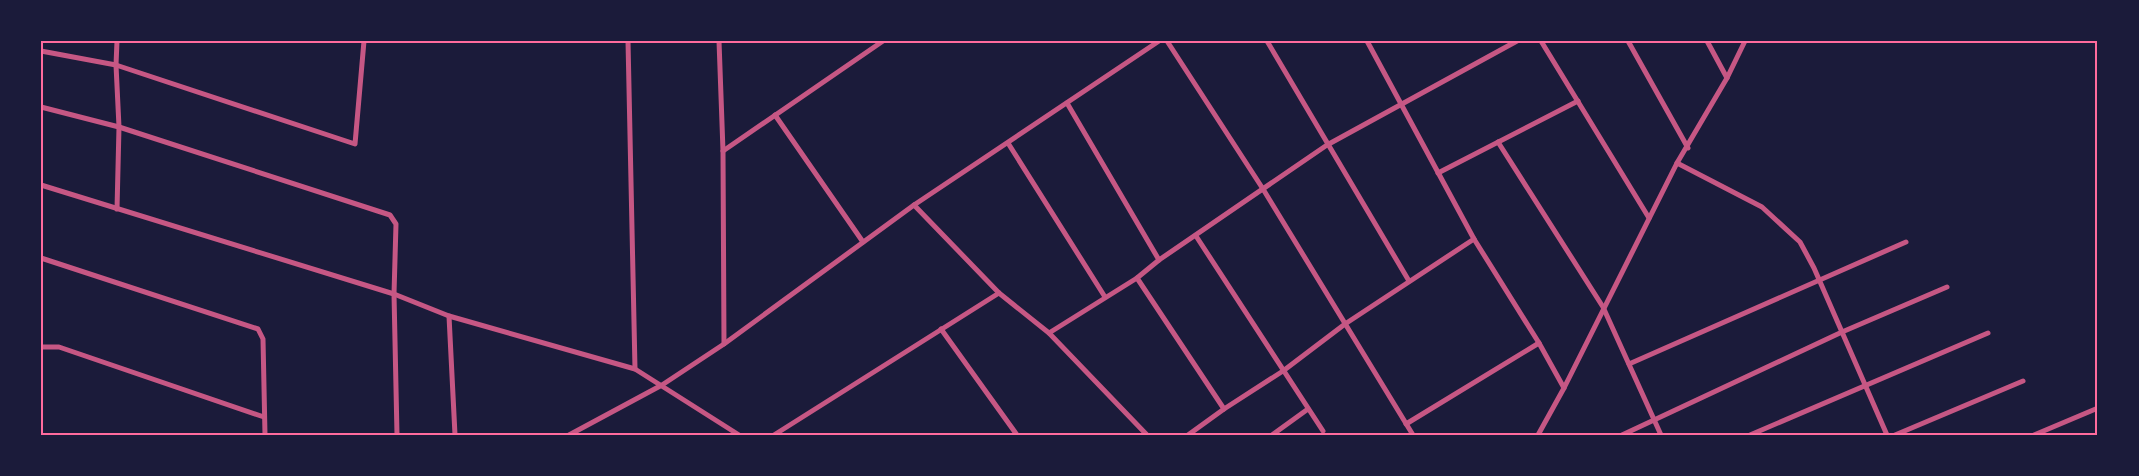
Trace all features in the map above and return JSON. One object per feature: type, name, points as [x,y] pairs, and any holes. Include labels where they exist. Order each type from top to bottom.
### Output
[{"type":"street","points":[[117,41],[118,208]]},
{"type":"street","points":[[41,51],[116,65],[355,144],[364,41]]},
{"type":"street","points":[[628,41],[635,369]]},
{"type":"street","points":[[719,41],[723,151],[724,344]]},
{"type":"street","points":[[723,151],[883,41]]},
{"type":"street","points":[[569,435],[662,385],[724,344],[914,205],[1159,41]]},
{"type":"street","points":[[1168,41],[1263,189],[1413,435]]},
{"type":"street","points":[[1267,41],[1409,281]]},
{"type":"street","points":[[1367,41],[1474,239],[1539,343],[1564,388]]},
{"type":"street","points":[[1049,333],[1137,278],[1159,260],[1328,145],[1401,103],[1517,41]]},
{"type":"street","points":[[1541,41],[1648,218]]},
{"type":"street","points":[[1628,41],[1688,148]]},
{"type":"street","points":[[1707,41],[1728,78]]},
{"type":"street","points":[[1538,435],[1564,388],[1603,307],[1677,163],[1688,148],[1728,78],[1746,41]]},
{"type":"street","points":[[1438,173],[1578,100]]},
{"type":"street","points":[[1067,102],[1159,260]]},
{"type":"street","points":[[41,108],[119,127],[390,215],[396,224],[394,294],[397,435]]},
{"type":"street","points":[[775,116],[863,242]]},
{"type":"street","points":[[1498,142],[1603,307],[1661,435]]},
{"type":"street","points":[[1008,143],[1105,297]]},
{"type":"street","points":[[1677,163],[1762,207],[1800,242],[1819,280],[1887,435]]},
{"type":"street","points":[[41,185],[394,294],[449,316],[635,369],[739,435]]},
{"type":"street","points":[[914,205],[999,293],[1049,333],[1147,435]]},
{"type":"street","points":[[1196,236],[1323,431]]},
{"type":"street","points":[[1188,435],[1283,371],[1346,324],[1474,239]]},
{"type":"street","points":[[1629,364],[1906,242]]},
{"type":"street","points":[[41,258],[258,329],[263,339],[265,435]]},
{"type":"street","points":[[1137,278],[1224,409]]},
{"type":"street","points":[[1622,435],[1842,332],[1947,287]]},
{"type":"street","points":[[774,435],[999,293]]},
{"type":"street","points":[[449,316],[456,435]]},
{"type":"street","points":[[941,329],[1017,435]]},
{"type":"street","points":[[1750,435],[1988,333]]},
{"type":"street","points":[[1406,424],[1539,343]]},
{"type":"street","points":[[41,347],[59,347],[264,417]]},
{"type":"street","points":[[1894,435],[2023,381]]},
{"type":"street","points":[[2034,435],[2098,408]]},
{"type":"street","points":[[1272,435],[1308,409]]}]
